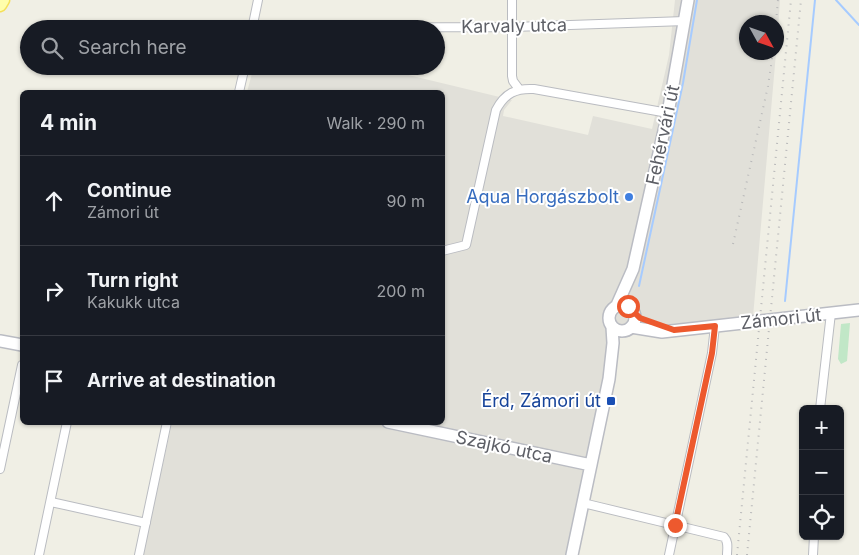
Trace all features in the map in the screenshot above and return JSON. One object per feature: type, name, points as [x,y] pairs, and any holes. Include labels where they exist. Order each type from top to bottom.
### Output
[{"type":"main road","points":[[0,5],[3,0]]},
{"type":"main road","name":"Fehérvári út","points":[[617,305],[632,269],[668,113],[688,0]]},
{"type":"main road","name":"Fehérvári út","points":[[632,269],[633,311]]},
{"type":"main road","points":[[572,555],[608,379],[613,343],[612,327],[608,314],[613,307],[624,304],[633,311],[634,321],[619,343],[608,379]]},
{"type":"main road","name":"Zámori út","points":[[628,329],[662,332],[859,310]]},
{"type":"main road","name":"Zámori út","points":[[633,311],[646,321],[674,330]]},
{"type":"main road","points":[[612,327],[618,330],[628,329]]},
{"type":"main road","points":[[0,341],[20,345]]},
{"type":"main road","name":"Szajkó utca","points":[[402,425],[591,465]]},
{"type":"street","points":[[254,20],[258,0]]},
{"type":"street","points":[[512,0],[512,76],[519,89]]},
{"type":"street","name":"Karvaly utca","points":[[445,27],[513,27],[685,21]]},
{"type":"street","points":[[239,90],[243,75]]},
{"type":"street","points":[[445,250],[466,245],[496,110],[505,96],[519,89],[534,89],[668,113]]},
{"type":"street","points":[[820,405],[831,314]]},
{"type":"street","points":[[669,555],[712,353],[715,326]]},
{"type":"street","points":[[0,469],[20,374]]},
{"type":"street","points":[[39,555],[67,425]]},
{"type":"street","points":[[139,555],[167,425]]},
{"type":"street","points":[[51,502],[146,523]]},
{"type":"street","points":[[582,503],[724,537],[728,544],[727,555]]},
{"type":"street","points":[[812,555],[814,540]]},
{"type":"shaded area","points":[[675,0],[780,0],[779,15],[739,15],[739,60],[775,60],[753,317],[612,329],[587,466],[567,555],[143,555],[172,425],[445,425],[445,90],[248,90],[252,75],[408,75],[512,100],[504,110],[503,116],[588,135],[593,116],[652,129],[669,55]]},
{"type":"green space","points":[[850,323],[847,361],[841,364],[838,359],[841,324]]},
{"type":"waterway","points":[[639,286],[683,83],[697,0]]},
{"type":"waterway","points":[[785,301],[815,0]]},
{"type":"waterway","points":[[836,0],[859,25]]},
{"type":"railway","points":[[777,15],[778,0]]},
{"type":"railway","points":[[737,555],[791,0]]},
{"type":"railway","points":[[747,555],[801,0]]},
{"type":"railway","points":[[733,244],[768,86],[772,60]]},
{"type":"place","name":"Aqua Horgászbolt","points":[[629,197]]},
{"type":"place","name":"Érd, Zámori út","points":[[611,401]]},
{"type":"route","points":[[628,306],[640,318],[674,330],[715,326],[712,353],[675,525]]}]
